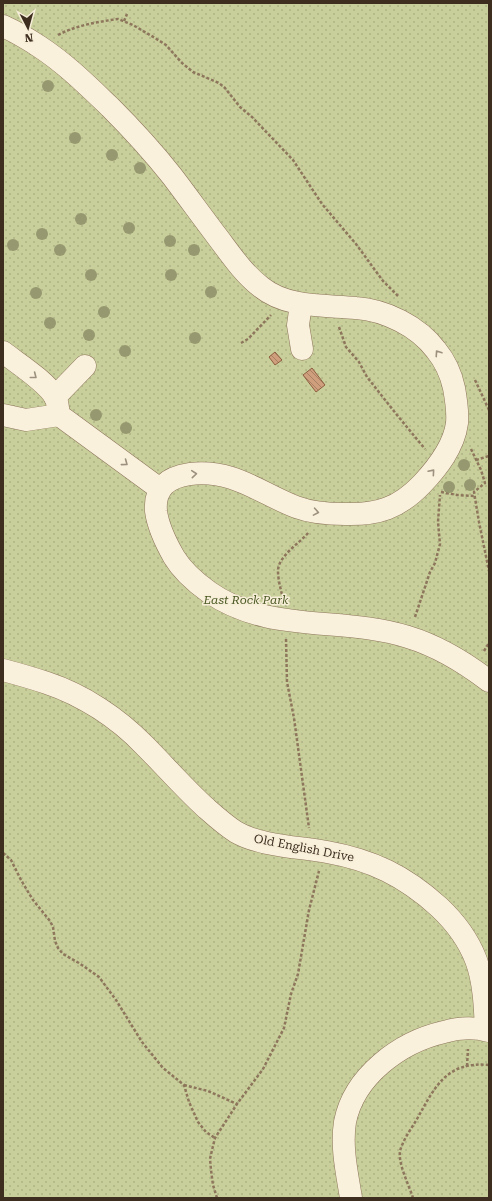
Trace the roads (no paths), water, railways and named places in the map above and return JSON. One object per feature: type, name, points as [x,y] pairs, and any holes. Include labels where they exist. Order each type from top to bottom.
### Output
[{"type":"street","points":[[3,26],[29,39],[43,49],[85,83],[119,116],[171,174],[250,278],[270,294],[291,301],[335,307],[360,308],[379,312],[395,318],[409,326],[424,338],[438,353],[450,375],[455,393],[457,424],[447,451],[440,464],[418,488],[399,502],[383,511],[369,514],[338,515],[315,512],[301,509],[236,478],[220,474],[204,473],[183,475],[174,478],[160,489],[156,499],[156,512],[159,528],[182,568],[196,582],[213,595],[246,612],[287,620],[373,629],[408,637],[445,652],[471,667],[489,681]]},
{"type":"street","points":[[291,301],[298,325],[302,349]]},
{"type":"street","points":[[3,352],[41,382],[57,406],[160,489]]},
{"type":"street","points":[[3,416],[26,420],[57,406],[85,366]]},
{"type":"street","name":"Old English Drive","points":[[3,670],[47,683],[72,693],[94,705],[118,722],[143,744],[221,822],[237,833],[251,839],[265,842],[344,855],[365,861],[389,871],[409,882],[425,894],[445,913],[464,936],[478,966],[488,1030]]},
{"type":"street","points":[[351,1198],[345,1159],[344,1136],[351,1103],[363,1084],[383,1061],[395,1052],[426,1037],[457,1029],[469,1028],[488,1030]]},
{"type":"park label","name":"East Rock Park","points":[[246,600]]}]
